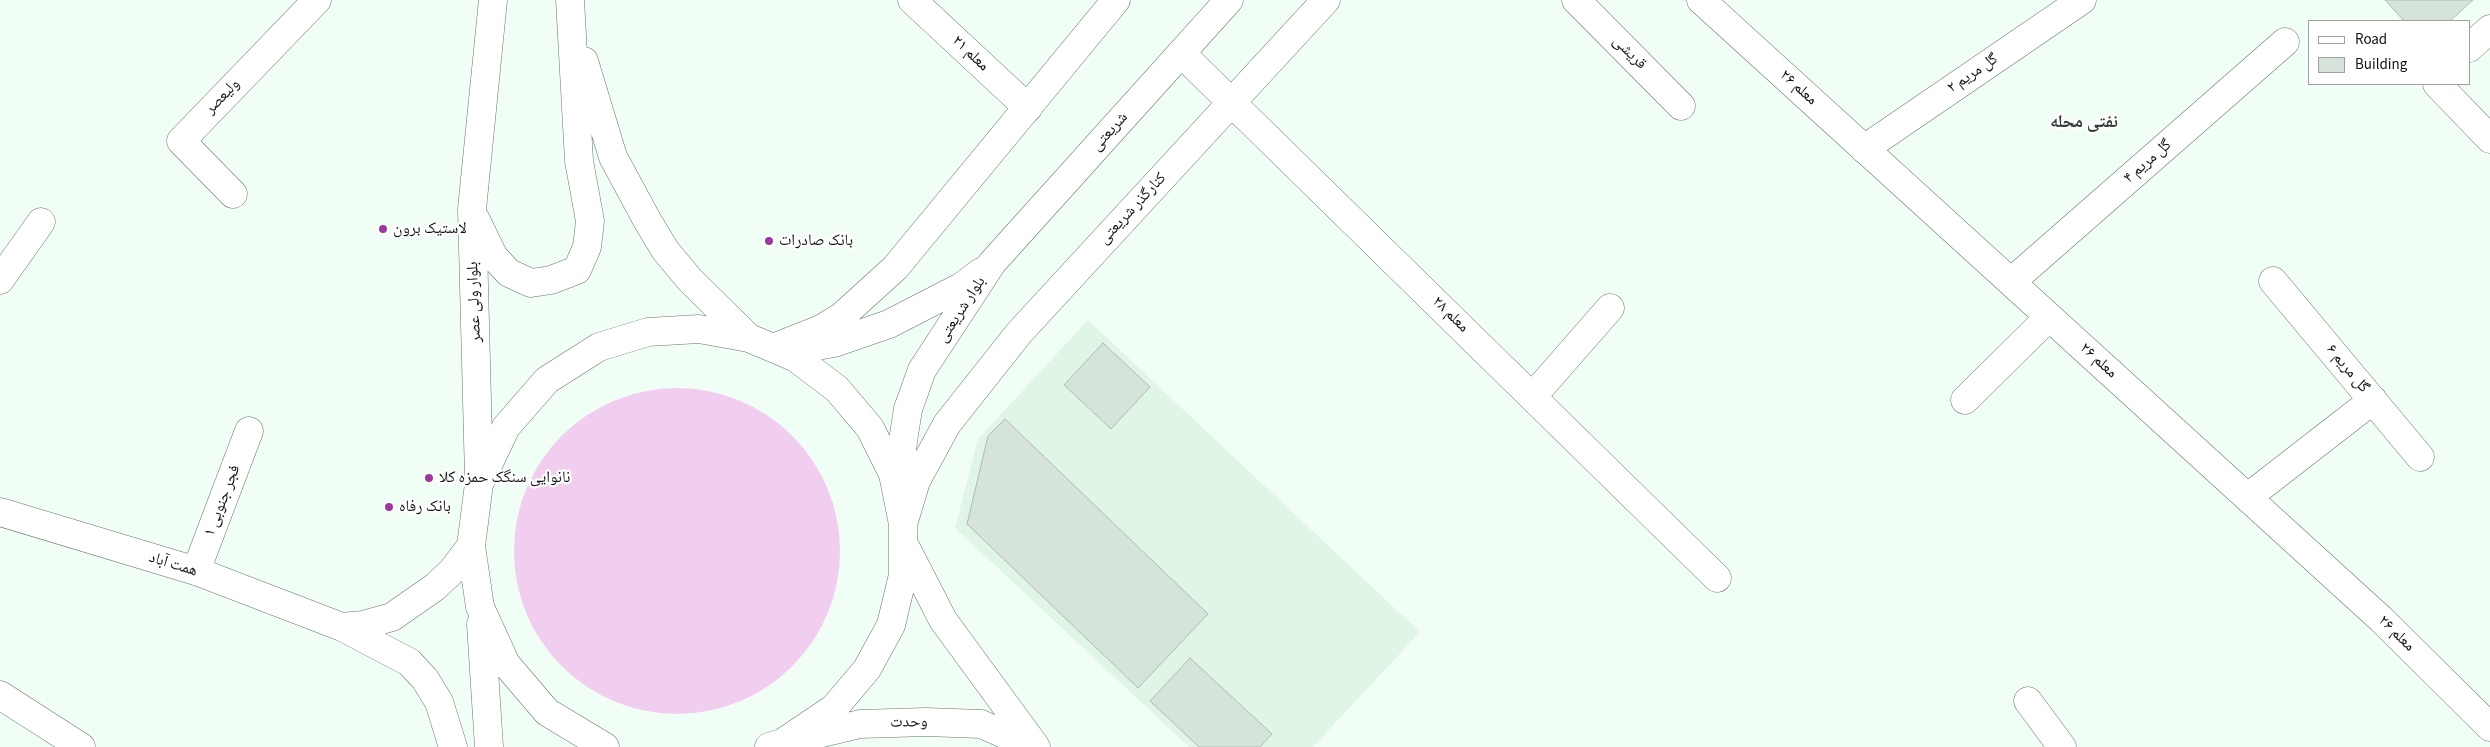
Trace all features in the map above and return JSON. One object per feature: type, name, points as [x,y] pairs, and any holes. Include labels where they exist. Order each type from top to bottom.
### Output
[{"type":"main road","name":"ولیعصر","points":[[233,194],[181,141],[317,0]]},
{"type":"main road","name":"بلوار ولی عصر","points":[[479,484],[472,209],[493,0]]},
{"type":"main road","points":[[472,209],[494,257],[509,272],[531,283],[551,280],[577,270],[587,246],[590,221],[579,161],[571,0]]},
{"type":"main road","points":[[571,0],[586,69],[601,120],[613,157],[630,191],[665,250],[709,301],[761,343]]},
{"type":"main road","name":"معلم ۲۱","points":[[912,0],[1028,108]]},
{"type":"main road","points":[[761,343],[820,330],[841,318],[865,297],[895,268],[935,222],[1116,0]]},
{"type":"main road","name":"شریعتی","points":[[992,263],[1229,0]]},
{"type":"main road","name":"کنارگذر شریعتی","points":[[902,522],[916,481],[947,424],[1019,333],[1326,0]]},
{"type":"main road","name":"قریشی","points":[[1576,0],[1681,106]]},
{"type":"main road","name":"معلم ۲۶","points":[[1701,0],[2381,619],[2490,727]]},
{"type":"main road","name":"گل مریم ۲","points":[[1864,149],[2082,0]]},
{"type":"main road","points":[[2470,47],[2490,29]]},
{"type":"main road","name":"گل مریم ۴","points":[[2011,282],[2285,42]]},
{"type":"main road","name":"معلم ۲۸","points":[[1181,53],[1717,578]]},
{"type":"main road","points":[[2438,85],[2490,139]]},
{"type":"main road","points":[[0,280],[41,222]]},
{"type":"main road","name":"بلوار شریعتی","points":[[761,343],[808,349],[859,336],[937,300],[960,287],[992,263]]},
{"type":"main road","name":"بلوار شریعتی","points":[[902,522],[903,440],[908,410],[922,370],[992,263]]},
{"type":"main road","name":"گل مریم ۶","points":[[2273,281],[2420,456]]},
{"type":"main road","points":[[1533,396],[1610,308]]},
{"type":"main road","points":[[1965,400],[2049,317]]},
{"type":"main road","points":[[488,747],[480,608],[471,546],[479,484],[506,427],[546,380],[600,347],[648,332],[699,329],[761,343],[796,358],[837,389],[864,422],[892,474],[902,522],[903,575],[891,624],[867,669],[834,708],[776,746]]},
{"type":"main road","points":[[2248,497],[2373,400]]},
{"type":"main road","name":"فجر جنوبی ۱","points":[[196,571],[249,431]]},
{"type":"main road","name":"همت آباد","points":[[0,512],[196,571],[342,627],[409,662],[425,679],[439,702],[453,747]]},
{"type":"main road","name":"وحدت","points":[[902,522],[942,620],[1035,747]]},
{"type":"main road","points":[[342,627],[363,625],[392,616],[435,587],[452,571],[471,546]]},
{"type":"main road","points":[[480,608],[506,664],[547,712],[605,747]]},
{"type":"main road","points":[[0,695],[81,747]]},
{"type":"main road","points":[[2028,701],[2062,747]]},
{"type":"main road","name":"وحدت","points":[[776,746],[860,724],[926,722],[981,724],[1035,747]]},
{"type":"shaded area","points":[[1088,320],[1420,632],[1313,747],[1189,747],[955,528],[978,439]]},
{"type":"shaded area","points":[[677,388],[709,391],[739,400],[754,407],[781,425],[803,447],[813,460],[828,489],[837,519],[840,551],[837,583],[828,613],[821,628],[803,655],[781,677],[768,687],[739,702],[709,711],[677,714],[645,711],[615,702],[600,695],[573,677],[551,655],[541,642],[526,613],[517,583],[514,551],[517,519],[526,489],[533,474],[551,447],[573,425],[586,415],[615,400],[645,391]]},
{"type":"building","points":[[2385,0],[2473,0],[2451,20],[2403,20]]},
{"type":"building","points":[[1103,343],[1150,387],[1111,429],[1064,385]]},
{"type":"building","points":[[1005,419],[1208,614],[1138,688],[967,524],[988,436]]},
{"type":"building","points":[[1190,658],[1272,734],[1260,747],[1199,747],[1150,701]]},
{"type":"place","name":"لاستیک برون","points":[[383,229]]},
{"type":"place","name":"بانک صادرات","points":[[769,241]]},
{"type":"place","name":"نانوایی سنگک حمزه کلا","points":[[429,478]]},
{"type":"place","name":"بانک رفاه","points":[[389,507]]},
{"type":"district","name":"نفتی محله","points":[[2084,123]]}]
